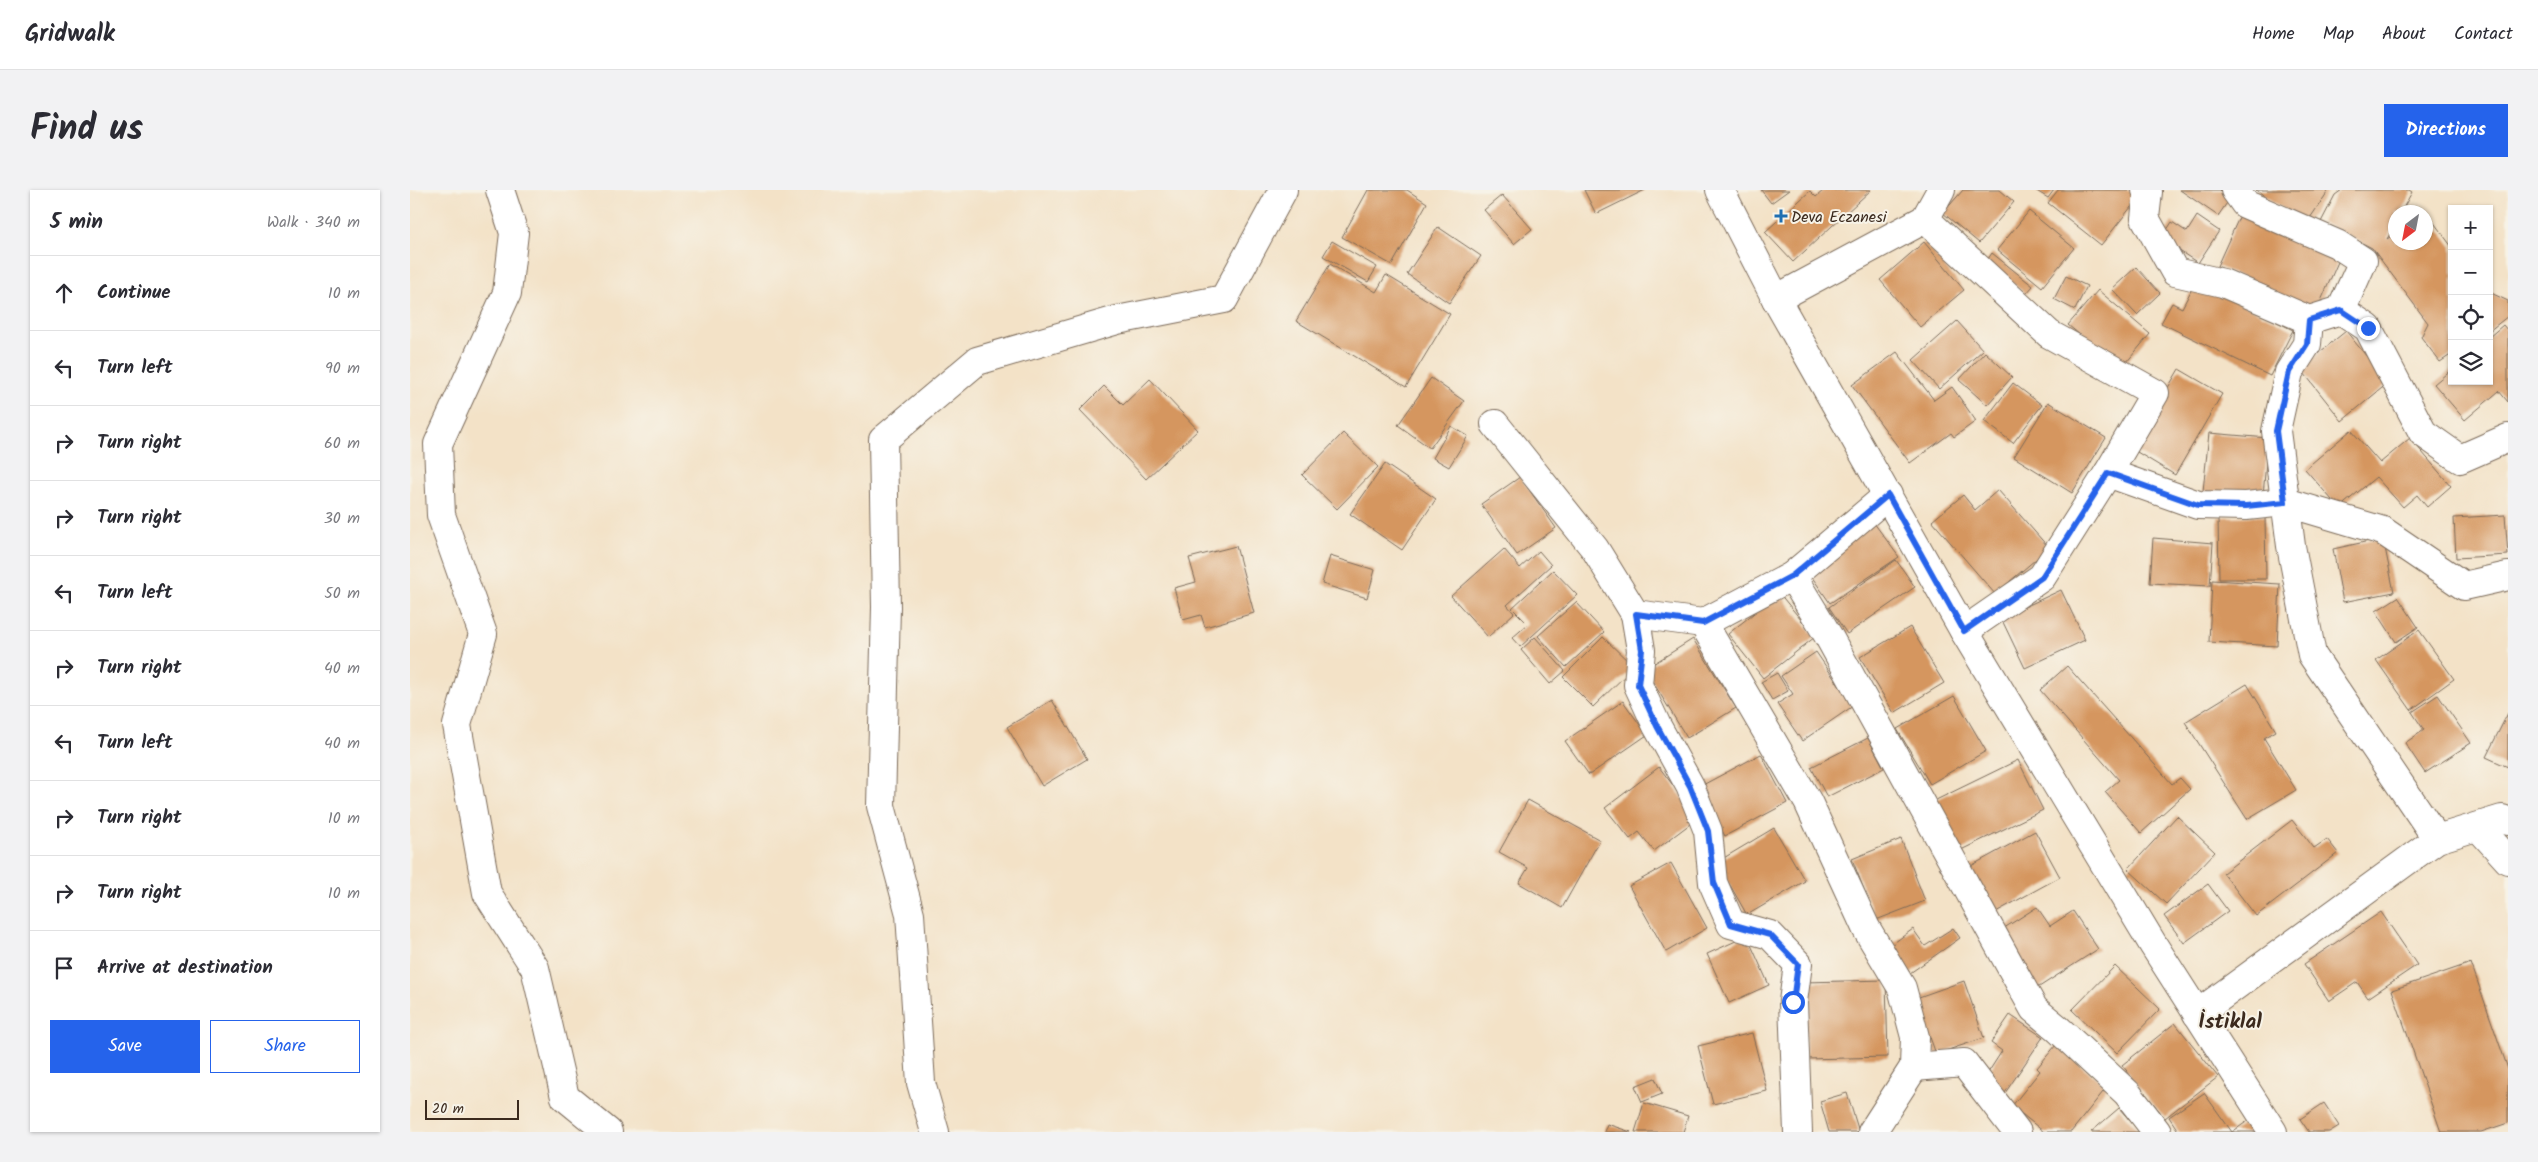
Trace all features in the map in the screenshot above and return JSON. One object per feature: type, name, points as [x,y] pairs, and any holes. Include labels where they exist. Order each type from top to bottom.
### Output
[{"type":"street","points":[[500,190],[514,233],[507,294],[438,444],[441,515],[483,634],[457,724],[487,893],[535,968],[565,1097],[608,1132]]},
{"type":"street","points":[[935,1132],[921,1083],[910,914],[881,806],[886,607],[883,440],[977,361],[1117,320],[1224,299],[1283,190]]},
{"type":"street","points":[[1720,190],[1776,299],[1964,631],[2154,946],[2274,1132]]},
{"type":"street","points":[[1776,299],[1925,219],[1941,190]]},
{"type":"street","points":[[2146,190],[2148,192],[2145,218],[2176,272],[2223,283],[2309,320],[2341,310],[2363,261],[2320,236],[2245,204],[2234,190]]},
{"type":"street","points":[[1925,219],[2050,334],[2155,393],[2108,473],[2042,577],[1964,631]]},
{"type":"street","points":[[2341,310],[2368,328],[2423,433],[2460,459],[2508,438]]},
{"type":"street","points":[[2309,320],[2307,344],[2289,372],[2276,431],[2285,502],[2312,655],[2437,839]]},
{"type":"street","points":[[1495,424],[1595,549],[1636,614],[1642,650],[1638,685],[1657,726],[1690,786],[1708,831],[1714,883],[1731,924],[1770,935],[1798,964],[1793,1002],[1798,1132]]},
{"type":"street","points":[[2108,473],[2198,505],[2246,506],[2285,502],[2383,531],[2464,586],[2508,576]]},
{"type":"street","points":[[1636,614],[1703,623],[1792,576],[1888,495]]},
{"type":"street","points":[[1792,576],[1829,637],[2034,1009],[2127,1093],[2157,1132]]},
{"type":"street","points":[[1703,623],[1808,802],[1866,928],[1902,988],[1915,1037],[1914,1068],[1872,1132]]},
{"type":"street","points":[[2197,1014],[2437,839],[2502,820],[2508,821]]},
{"type":"street","points":[[2478,827],[2508,860]]},
{"type":"street","points":[[1914,1068],[1964,1063],[2017,1132]]},
{"type":"building","points":[[1368,190],[1407,190],[1427,203],[1392,265],[1342,237]]},
{"type":"building","points":[[1584,190],[1645,190],[1596,214]]},
{"type":"building","points":[[1761,190],[1789,190],[1771,203]]},
{"type":"building","points":[[1824,190],[1871,190],[1793,262],[1765,232],[1810,191],[1816,197]]},
{"type":"building","points":[[1963,190],[2000,190],[2014,202],[1979,243],[1943,213]]},
{"type":"building","points":[[2035,190],[2054,190],[2048,198]]},
{"type":"building","points":[[2058,190],[2131,190],[2139,197],[2101,245],[2048,203]]},
{"type":"building","points":[[2180,190],[2227,190],[2233,194],[2218,216]]},
{"type":"building","points":[[2256,190],[2329,190],[2306,224]]},
{"type":"building","points":[[2342,190],[2409,190],[2412,192],[2405,205],[2388,205],[2388,250],[2433,250],[2433,221],[2448,242],[2448,357],[2440,362],[2421,337],[2428,323],[2372,248],[2321,222],[2335,195]]},
{"type":"building","points":[[1502,195],[1532,229],[1514,244],[1484,210]]},
{"type":"building","points":[[2029,211],[2074,248],[2042,287],[1997,250]]},
{"type":"building","points":[[2242,211],[2341,255],[2317,310],[2217,266]]},
{"type":"building","points":[[2197,216],[2219,231],[2198,263],[2161,239],[2172,222],[2187,232]]},
{"type":"building","points":[[1438,227],[1481,256],[1449,303],[1407,274]]},
{"type":"building","points":[[1332,241],[1377,267],[1368,282],[1323,256]]},
{"type":"building","points":[[1924,242],[1964,290],[1920,327],[1880,280]]},
{"type":"building","points":[[1992,253],[2033,286],[2026,294],[1986,262]]},
{"type":"building","points":[[1330,264],[1376,292],[1386,275],[1450,314],[1406,387],[1296,321]]},
{"type":"building","points":[[2136,267],[2160,293],[2137,315],[2112,289]]},
{"type":"building","points":[[2066,276],[2087,286],[2075,310],[2054,299]]},
{"type":"building","points":[[2196,281],[2293,330],[2270,376],[2161,323],[2172,303],[2182,308]]},
{"type":"building","points":[[2098,290],[2150,334],[2121,369],[2068,325]]},
{"type":"building","points":[[2493,294],[2508,301],[2508,316],[2493,328]]},
{"type":"building","points":[[1957,321],[1983,350],[1939,389],[1913,360]]},
{"type":"building","points":[[2503,325],[2508,331],[2508,402],[2499,391],[2465,420],[2434,384],[2448,372],[2448,385],[2493,385],[2493,334]]},
{"type":"building","points":[[2346,331],[2388,383],[2342,421],[2300,368]]},
{"type":"building","points":[[1897,352],[1934,400],[1952,387],[1976,421],[1954,437],[1951,433],[1910,463],[1852,385]]},
{"type":"building","points":[[1985,352],[2012,377],[1987,405],[1959,380]]},
{"type":"building","points":[[2179,369],[2222,394],[2175,475],[2132,449]]},
{"type":"building","points":[[1431,378],[1464,401],[1430,448],[1398,425]]},
{"type":"building","points":[[1150,379],[1198,430],[1146,479],[1080,410],[1104,386],[1123,405]]},
{"type":"building","points":[[2013,383],[2042,405],[2013,443],[1984,421]]},
{"type":"building","points":[[2048,402],[2106,438],[2072,493],[2014,457]]},
{"type":"building","points":[[1451,426],[1468,436],[1449,467],[1433,458]]},
{"type":"building","points":[[2351,430],[2380,463],[2410,438],[2451,486],[2427,507],[2417,495],[2403,507],[2376,477],[2339,508],[2305,469]]},
{"type":"building","points":[[1343,433],[1378,467],[1337,509],[1302,475]]},
{"type":"building","points":[[2209,433],[2268,438],[2263,496],[2203,491]]},
{"type":"building","points":[[1385,464],[1436,499],[1402,550],[1350,514]]},
{"type":"building","points":[[1520,477],[1556,528],[1517,555],[1481,504]]},
{"type":"building","points":[[1998,490],[2049,548],[1995,594],[1932,521],[1963,495],[1975,510]]},
{"type":"building","points":[[2505,515],[2508,555],[2456,558],[2454,518]]},
{"type":"building","points":[[2265,516],[2266,579],[2219,579],[2218,517]]},
{"type":"building","points":[[1874,523],[1899,557],[1830,603],[1807,570]]},
{"type":"building","points":[[2153,538],[2213,543],[2210,586],[2150,583]]},
{"type":"building","points":[[2383,538],[2394,592],[2343,602],[2333,549]]},
{"type":"building","points":[[1236,546],[1254,613],[1205,627],[1201,615],[1183,620],[1174,588],[1196,582],[1189,558]]},
{"type":"building","points":[[1504,549],[1520,568],[1539,551],[1551,565],[1507,605],[1514,613],[1488,637],[1451,596]]},
{"type":"building","points":[[1330,556],[1375,570],[1367,598],[1322,584]]},
{"type":"building","points":[[1896,560],[1915,587],[1847,634],[1829,607]]},
{"type":"building","points":[[1553,570],[1577,595],[1520,647],[1512,638],[1528,624],[1512,608]]},
{"type":"building","points":[[2212,580],[2280,584],[2277,646],[2209,642]]},
{"type":"building","points":[[2061,590],[2085,640],[2025,668],[2001,618]]},
{"type":"building","points":[[1779,593],[1815,637],[1763,678],[1728,634]]},
{"type":"building","points":[[2398,597],[2418,627],[2396,642],[2376,611]]},
{"type":"building","points":[[1576,602],[1604,632],[1566,667],[1538,636]]},
{"type":"building","points":[[1910,627],[1944,683],[1894,713],[1860,657]]},
{"type":"building","points":[[2419,630],[2454,679],[2411,710],[2376,660]]},
{"type":"building","points":[[1535,637],[1565,671],[1550,684],[1521,650]]},
{"type":"building","points":[[1603,637],[1634,667],[1593,707],[1563,677]]},
{"type":"building","points":[[1693,639],[1736,708],[1687,738],[1645,669]]},
{"type":"building","points":[[1816,652],[1853,706],[1802,741],[1777,704],[1793,694],[1781,676]]},
{"type":"building","points":[[2067,666],[2172,784],[2180,778],[2190,789],[2141,833],[2105,792],[2119,780],[2040,690]]},
{"type":"building","points":[[1777,673],[1788,691],[1772,700],[1761,682]]},
{"type":"building","points":[[2247,684],[2276,731],[2264,738],[2296,790],[2247,819],[2185,722]]},
{"type":"building","points":[[2438,695],[2471,743],[2425,773],[2405,743],[2424,730],[2412,712]]},
{"type":"building","points":[[1954,696],[1986,751],[1930,784],[1897,729]]},
{"type":"building","points":[[1052,700],[1087,759],[1042,786],[1007,727]]},
{"type":"building","points":[[1623,701],[1647,735],[1589,775],[1565,741]]},
{"type":"building","points":[[2508,713],[2508,767],[2486,757]]},
{"type":"building","points":[[1868,738],[1884,768],[1827,797],[1811,767]]},
{"type":"building","points":[[1761,754],[1787,803],[1725,836],[1699,787]]},
{"type":"building","points":[[2018,760],[2043,810],[1959,851],[1934,801]]},
{"type":"building","points":[[1659,767],[1698,818],[1654,851],[1639,832],[1630,839],[1605,808]]},
{"type":"building","points":[[1528,800],[1600,840],[1562,908],[1519,883],[1528,868],[1499,852]]},
{"type":"building","points":[[2177,816],[2215,852],[2166,904],[2128,869]]},
{"type":"building","points":[[2292,820],[2314,848],[2327,839],[2338,853],[2256,916],[2223,873]]},
{"type":"building","points":[[1774,828],[1805,881],[1747,915],[1717,862]]},
{"type":"building","points":[[2035,831],[2060,877],[1994,913],[1969,867]]},
{"type":"building","points":[[1901,839],[1925,901],[1876,920],[1852,859]]},
{"type":"building","points":[[1671,863],[1707,928],[1666,952],[1629,886]]},
{"type":"building","points":[[2208,884],[2228,911],[2184,943],[2164,916]]},
{"type":"building","points":[[2037,907],[2050,926],[2073,911],[2098,949],[2036,989],[1998,932]]},
{"type":"building","points":[[2381,912],[2417,965],[2368,998],[2357,982],[2329,1001],[2304,964]]},
{"type":"building","points":[[1953,928],[1960,938],[1910,973],[1891,945],[1913,929],[1925,946]]},
{"type":"building","points":[[1747,936],[1769,985],[1729,1003],[1707,954]]},
{"type":"building","points":[[2471,963],[2508,1069],[2508,1123],[2481,1132],[2441,1132],[2392,990]]},
{"type":"building","points":[[2115,966],[2160,1009],[2117,1053],[2072,1010]]},
{"type":"building","points":[[1886,980],[1888,1057],[1806,1059],[1804,982]]},
{"type":"building","points":[[1964,981],[1984,1038],[1936,1054],[1916,998]]},
{"type":"building","points":[[2010,1015],[2043,1037],[2005,1093],[1984,1079],[2002,1051],[1991,1043]]},
{"type":"building","points":[[2175,1023],[2218,1077],[2165,1118],[2122,1065]]},
{"type":"building","points":[[1752,1033],[1767,1091],[1713,1104],[1698,1046]]},
{"type":"building","points":[[2056,1045],[2107,1087],[2071,1132],[2044,1132],[2012,1106],[2040,1071],[2037,1068]]},
{"type":"building","points":[[1655,1078],[1662,1094],[1642,1102],[1635,1086]]},
{"type":"building","points":[[1847,1093],[1859,1132],[1829,1132],[1820,1101]]},
{"type":"building","points":[[2204,1093],[2232,1132],[2179,1132],[2169,1117]]},
{"type":"building","points":[[1644,1103],[1688,1116],[1683,1132],[1635,1132]]},
{"type":"building","points":[[2324,1103],[2339,1126],[2329,1132],[2309,1132],[2300,1119]]},
{"type":"building","points":[[2119,1108],[2140,1132],[2091,1132]]},
{"type":"building","points":[[2252,1118],[2262,1132],[2232,1132]]},
{"type":"building","points":[[1607,1124],[1631,1132],[1604,1132]]},
{"type":"place","name":"Deva Eczanesi","points":[[1781,216]]},
{"type":"district","name":"İstiklal","points":[[2230,1021]]},
{"type":"route","points":[[1793,1002],[1798,964],[1770,935],[1731,924],[1714,883],[1708,831],[1690,786],[1657,726],[1638,685],[1642,650],[1636,614],[1703,623],[1792,576],[1888,495],[1964,631],[2042,577],[2108,473],[2198,505],[2246,506],[2285,502],[2276,431],[2289,372],[2307,344],[2309,320],[2341,310],[2368,328]]}]
